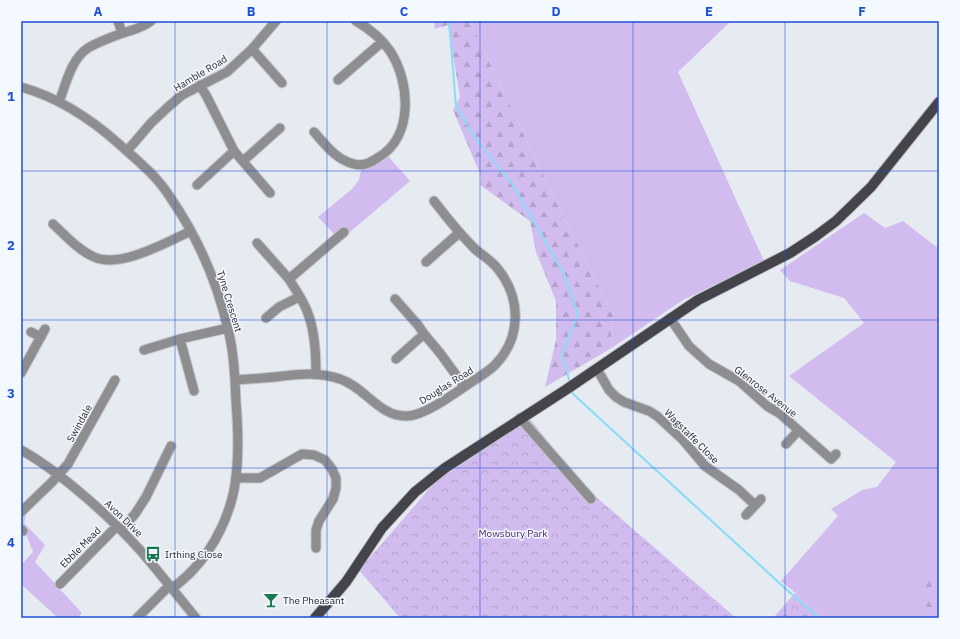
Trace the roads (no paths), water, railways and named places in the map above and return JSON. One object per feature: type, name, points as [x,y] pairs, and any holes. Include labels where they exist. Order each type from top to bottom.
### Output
[{"type":"main road","points":[[315,618],[346,582],[382,528],[415,492],[445,468],[520,418],[567,389],[670,318],[698,300],[790,253],[836,221],[871,187],[939,102]]},
{"type":"street","points":[[118,21],[122,33]]},
{"type":"street","points":[[59,102],[72,68],[86,49],[97,42],[135,30],[151,21]]},
{"type":"street","name":"Hamble Road","points":[[128,151],[151,123],[167,108],[182,95],[227,72],[252,49],[276,21]]},
{"type":"street","points":[[314,132],[334,154],[342,160],[353,164],[363,165],[388,151],[400,132],[405,108],[405,93],[397,63],[390,51],[382,42],[358,22]]},
{"type":"street","points":[[338,80],[382,42]]},
{"type":"street","points":[[252,49],[282,83]]},
{"type":"street","points":[[200,85],[234,151],[270,193]]},
{"type":"street","name":"Tyne Crescent","points":[[21,86],[59,102],[104,131],[128,151],[170,196],[204,256],[228,328],[235,380],[238,439],[236,478],[231,502],[220,530],[212,544],[191,572],[171,587],[137,618]]},
{"type":"street","points":[[243,161],[280,128]]},
{"type":"street","points":[[197,185],[234,151]]},
{"type":"street","name":"Douglas Road","points":[[235,380],[316,373],[332,376],[342,379],[353,386],[393,415],[408,416],[421,413],[485,373],[495,365],[503,356],[510,344],[514,331],[516,306],[513,295],[507,280],[497,267],[459,233],[434,201]]},
{"type":"street","points":[[53,224],[86,253],[96,258],[111,260],[128,259],[191,231]]},
{"type":"street","points":[[289,279],[344,232]]},
{"type":"street","points":[[426,262],[459,233]]},
{"type":"street","points":[[257,243],[289,279],[307,311],[312,328],[316,355],[316,373]]},
{"type":"street","points":[[266,318],[279,307],[299,297]]},
{"type":"street","points":[[395,299],[418,325],[464,386]]},
{"type":"street","name":"Glenrose Avenue","points":[[670,318],[689,346],[710,364],[739,381],[767,406],[779,413],[831,459],[836,454]]},
{"type":"street","points":[[144,350],[180,339],[228,328]]},
{"type":"street","points":[[21,373],[43,333],[31,332]]},
{"type":"street","points":[[396,359],[424,334]]},
{"type":"street","points":[[180,339],[186,379],[194,391]]},
{"type":"street","name":"Wagstaffe Close","points":[[596,369],[609,390],[616,397],[624,402],[650,411],[683,440],[705,466],[758,502],[746,515]]},
{"type":"street","name":"Swindale","points":[[21,512],[59,475],[68,464],[115,380]]},
{"type":"street","points":[[520,418],[591,499]]},
{"type":"street","name":"Glenrose Avenue","points":[[786,444],[798,431]]},
{"type":"street","points":[[119,528],[135,514],[146,497],[171,446]]},
{"type":"street","name":"Avon Drive","points":[[21,450],[38,459],[59,475],[119,528],[139,549],[196,618]]},
{"type":"street","points":[[236,478],[260,478],[302,454],[314,455],[325,460],[332,469],[336,478],[336,488],[317,525],[316,548]]},
{"type":"street","name":"Ebble Mead","points":[[60,584],[119,528]]},
{"type":"waterway","points":[[449,21],[456,106],[476,139],[512,184],[564,274],[578,314],[562,354],[570,383]]},
{"type":"waterway","points":[[572,389],[573,394],[819,618]]},
{"type":"place","name":"Irthing Close","points":[[153,554]]},
{"type":"place","name":"The Pheasant","points":[[271,600]]},
{"type":"park label","name":"Mowsbury Park","points":[[513,533]]}]
